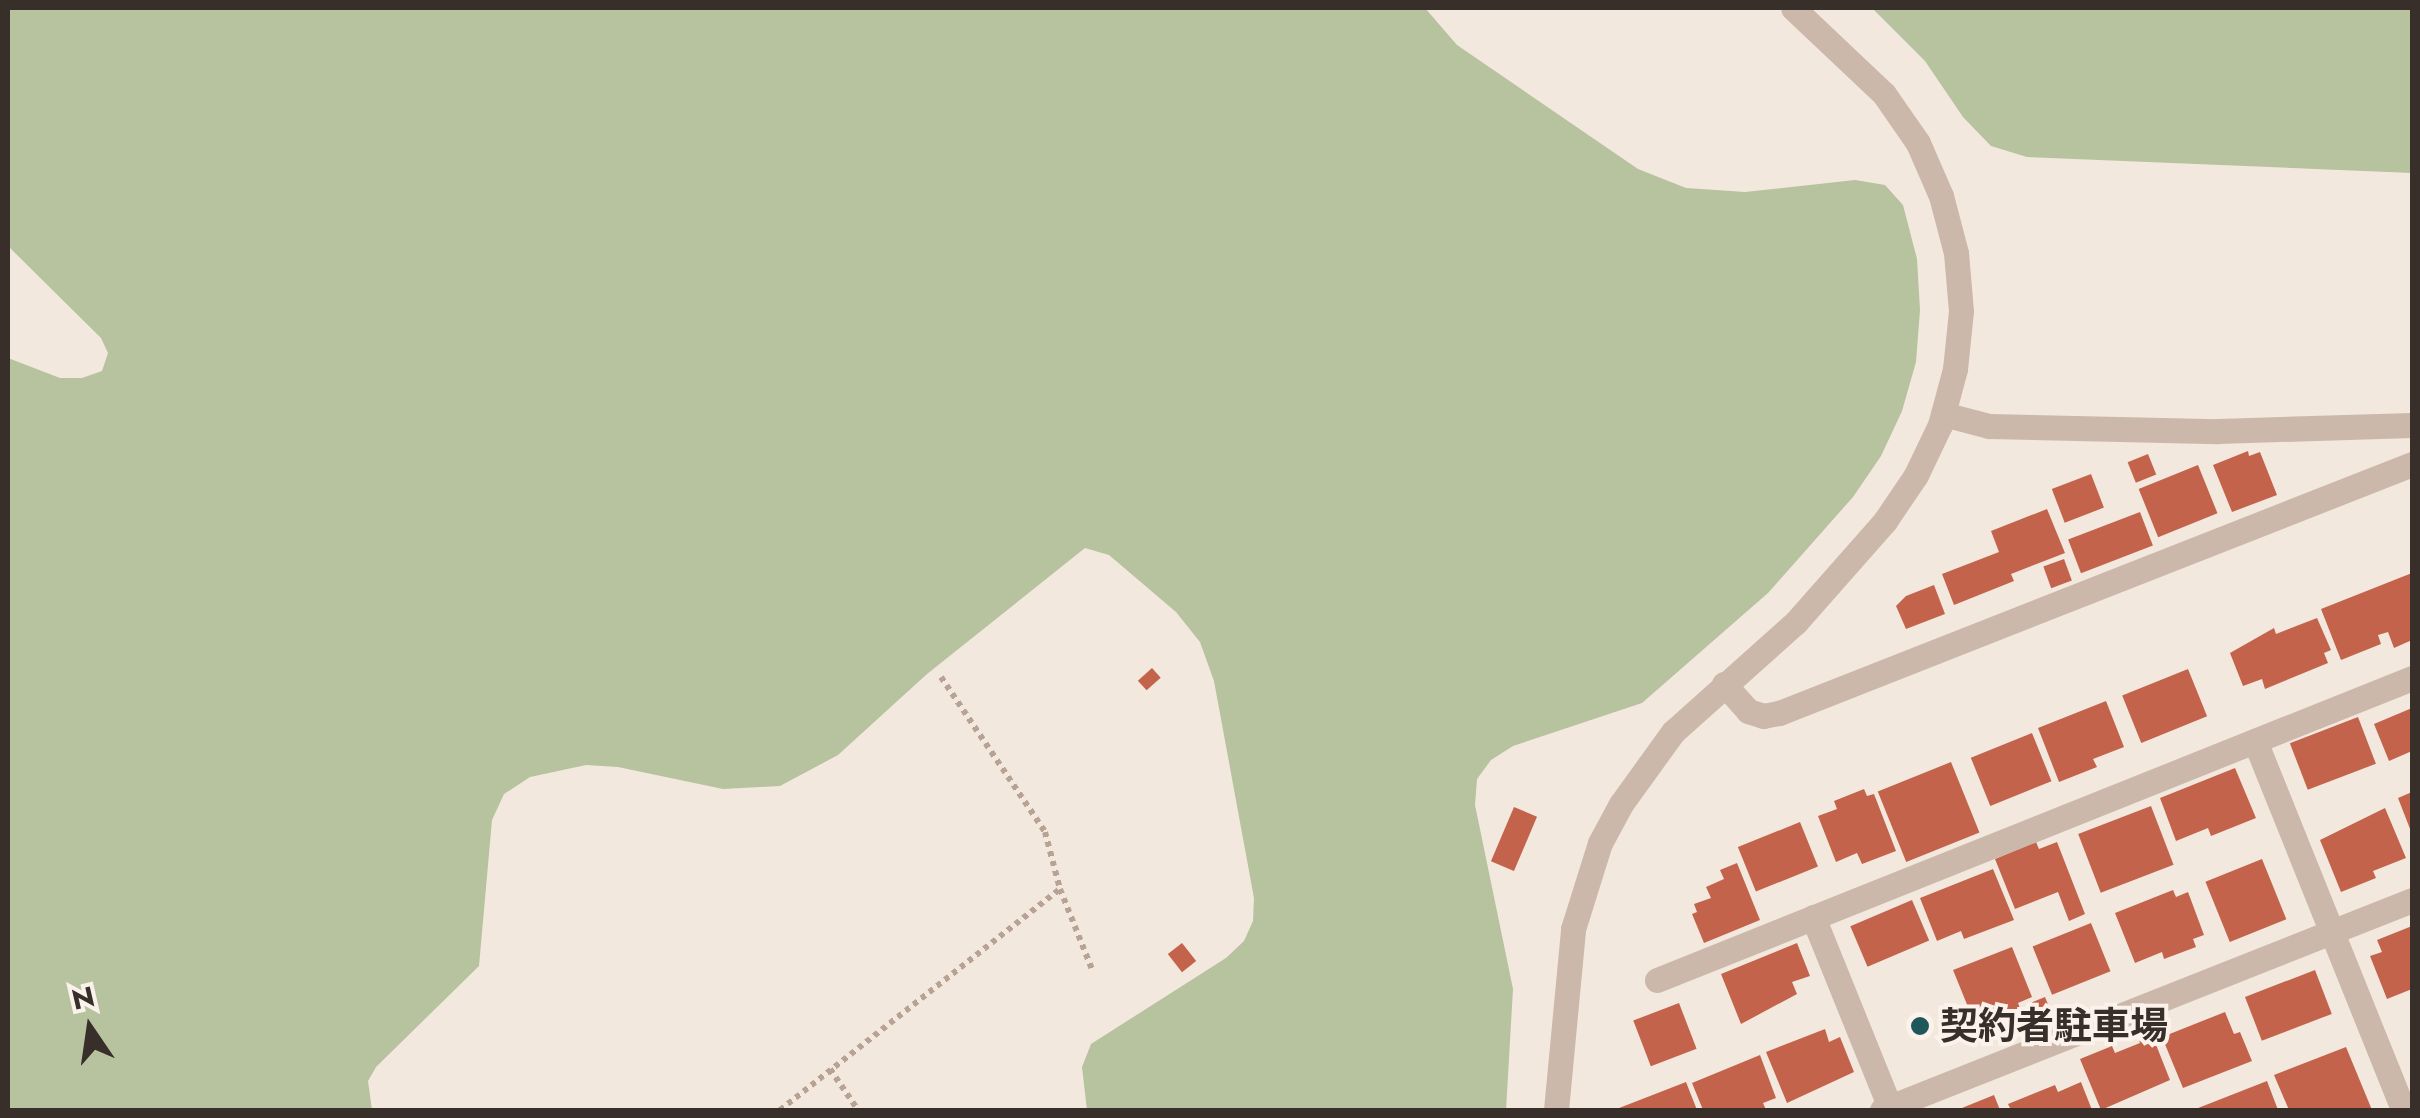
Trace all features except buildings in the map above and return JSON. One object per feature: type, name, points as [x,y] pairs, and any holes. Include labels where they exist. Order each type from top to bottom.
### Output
[{"type":"street","points":[[1556,1110],[1573,929],[1600,844],[1645,766],[1724,684],[1796,622],[1863,548],[1916,475],[1943,414],[1955,369],[1961,311],[1956,252],[1942,196],[1918,142],[1884,94],[1793,8]]},
{"type":"street","points":[[1943,414],[2008,427],[2218,432],[2412,425]]},
{"type":"street","points":[[1724,684],[1748,711],[1763,716],[1779,713],[2412,464]]},
{"type":"street","points":[[1657,980],[2412,678]]},
{"type":"street","points":[[2254,741],[2403,1110]]},
{"type":"street","points":[[1813,917],[1888,1110],[2412,900]]},
{"type":"path","points":[[941,677],[1045,832],[1060,889],[1092,972]]},
{"type":"path","points":[[780,1110],[1060,889]]},
{"type":"path","points":[[830,1070],[858,1110]]},
{"type":"green space","points":[[8,8],[1425,8],[1457,45],[1638,169],[1686,188],[1745,192],[1855,180],[1885,185],[1903,205],[1917,259],[1920,310],[1916,362],[1902,411],[1881,456],[1853,497],[1768,593],[1642,703],[1513,746],[1491,760],[1477,779],[1475,805],[1513,989],[1506,1110],[1087,1110],[1082,1067],[1091,1044],[1226,958],[1244,941],[1253,921],[1254,898],[1214,681],[1200,642],[1176,612],[1109,555],[1085,548],[927,674],[838,755],[780,786],[723,789],[618,767],[586,765],[530,777],[504,794],[492,820],[479,966],[376,1067],[368,1081],[372,1110],[8,1110],[8,358],[60,378],[82,378],[102,371],[108,353],[101,338],[8,246]]},
{"type":"green space","points":[[1872,8],[2412,8],[2412,173],[2027,157],[1991,146],[1963,117],[1925,61]]},
{"type":"place","name":"契約者駐車場","points":[[1920,1026]]}]
